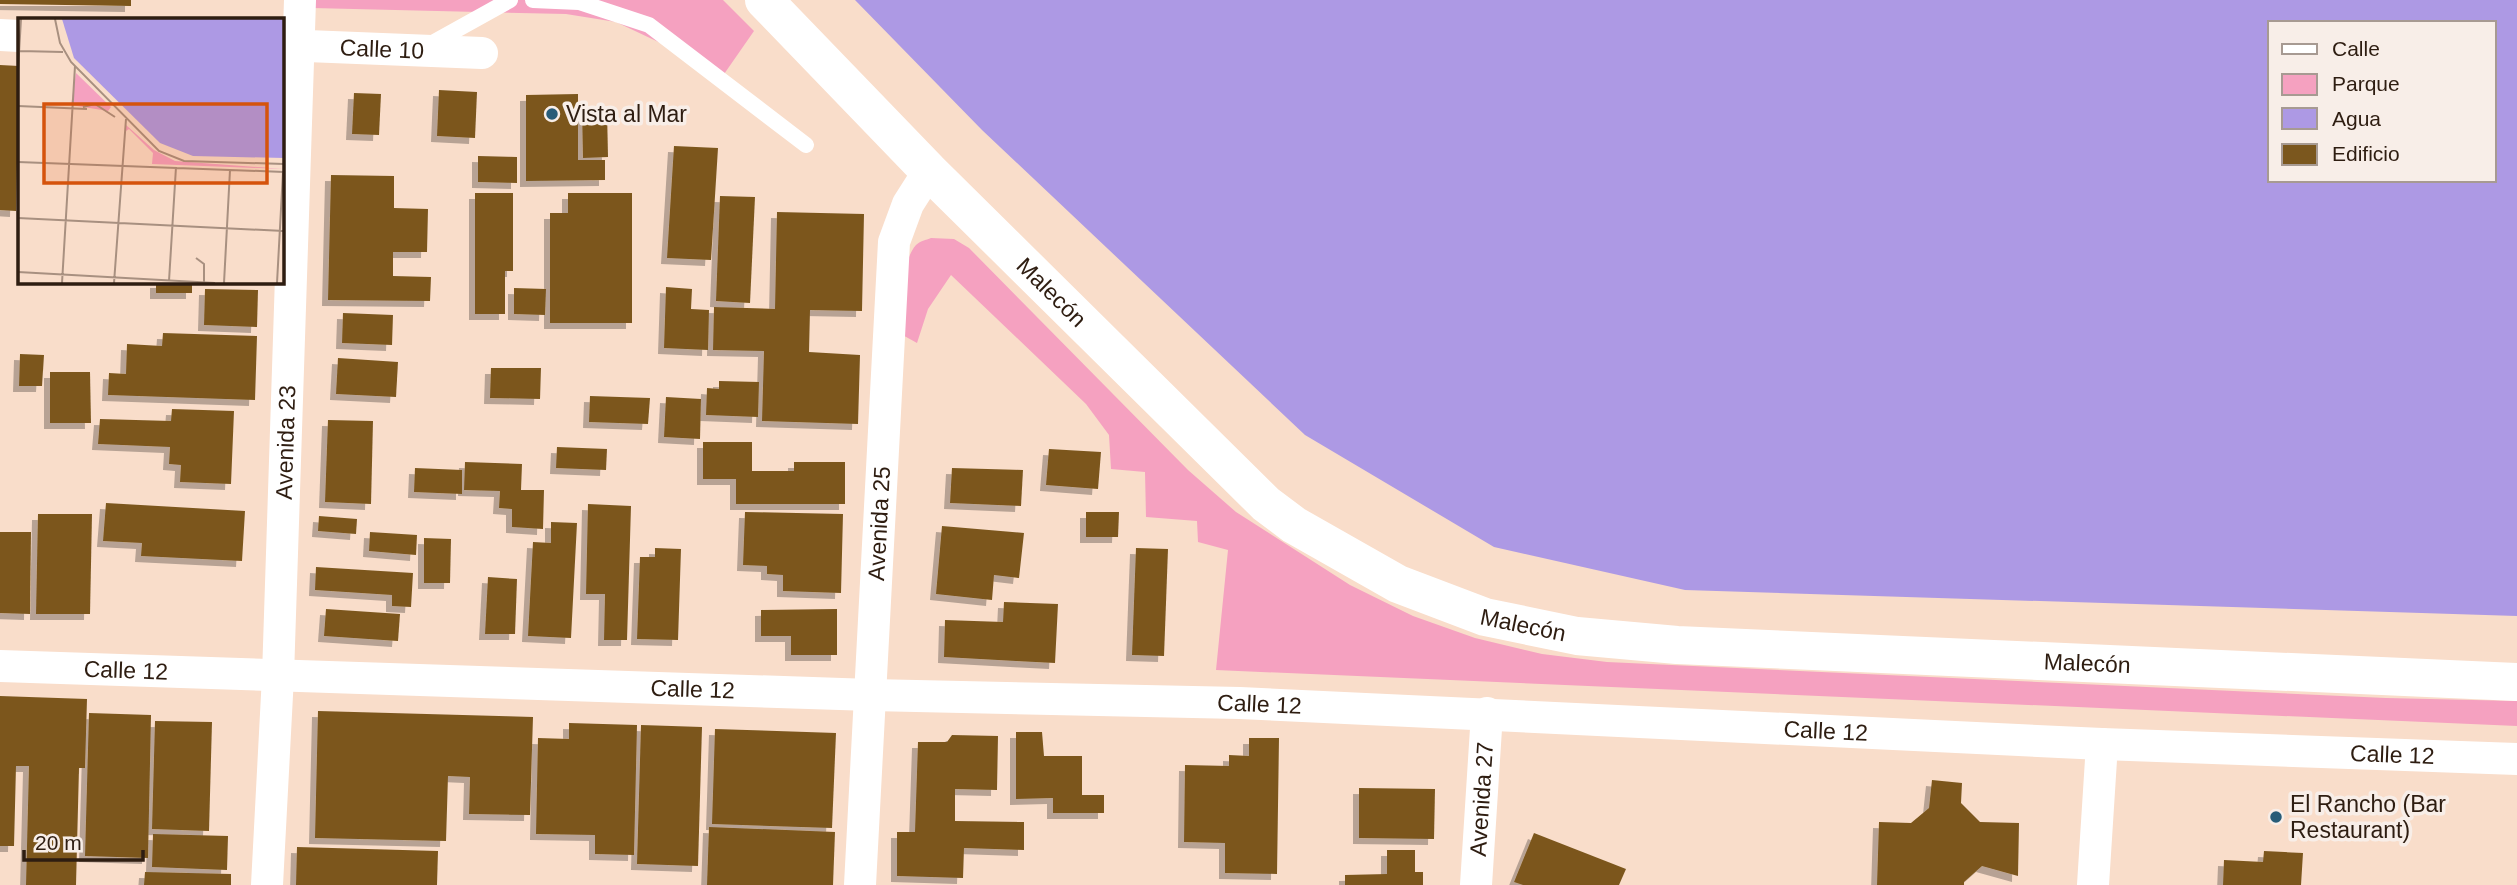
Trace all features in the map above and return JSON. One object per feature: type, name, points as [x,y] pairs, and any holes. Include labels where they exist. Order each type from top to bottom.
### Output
[{"type":"main road","name":"Malecón","points":[[764,0],[929,171],[1266,504],[1294,526],[1398,584],[1485,617],[1577,636],[1677,645],[2517,682]]},
{"type":"street","name":"Avenida 23","points":[[267,885],[278,676],[290,46],[300,0]]},
{"type":"street","points":[[0,35],[18,36]]},
{"type":"street","name":"Calle 10","points":[[290,46],[482,53]]},
{"type":"street","name":"Avenida 25","points":[[860,885],[894,242],[908,204],[929,171]]},
{"type":"street","name":"Calle 12","points":[[0,666],[872,695],[1240,702],[2102,744],[2517,759]]},
{"type":"street","name":"Avenida 27","points":[[1476,885],[1487,713]]},
{"type":"street","points":[[2093,885],[2102,744]]},
{"type":"lane","points":[[421,50],[510,0]]},
{"type":"lane","points":[[533,0],[579,2],[649,25],[806,145]]},
{"type":"green space","points":[[313,0],[723,0],[754,31],[722,77],[669,47],[616,22],[566,14],[312,8]]},
{"type":"green space","points":[[931,238],[954,239],[969,248],[1188,470],[1236,512],[1350,585],[1413,616],[1475,638],[1542,654],[1607,662],[2386,698],[2517,701],[2517,726],[1216,670],[1228,550],[1198,542],[1197,521],[1146,517],[1145,472],[1111,469],[1109,435],[1086,404],[951,275],[928,309],[917,343],[899,333],[902,287],[907,263],[916,245]]},
{"type":"water","points":[[855,0],[2517,0],[2517,616],[1685,590],[1494,547],[1305,435],[982,130]]},
{"type":"building","points":[[0,0],[131,0],[131,6],[0,4]]},
{"type":"building","points":[[0,65],[18,66],[16,211],[0,210]]},
{"type":"building","points":[[439,90],[477,92],[475,138],[437,136]]},
{"type":"building","points":[[354,93],[381,94],[379,135],[352,134]]},
{"type":"building","points":[[578,94],[578,160],[605,160],[605,180],[526,181],[526,95]]},
{"type":"building","points":[[582,110],[607,110],[608,157],[583,158]]},
{"type":"building","points":[[674,146],[718,148],[711,260],[667,258]]},
{"type":"building","points":[[478,156],[517,157],[517,183],[478,182]]},
{"type":"building","points":[[331,175],[394,176],[394,208],[428,209],[427,252],[393,252],[393,276],[431,277],[430,301],[328,300]]},
{"type":"building","points":[[475,193],[513,193],[513,271],[505,271],[505,314],[475,314]]},
{"type":"building","points":[[568,193],[632,193],[632,323],[550,323],[550,213],[568,213]]},
{"type":"building","points":[[720,196],[755,197],[750,303],[716,301]]},
{"type":"building","points":[[777,212],[864,214],[862,311],[810,310],[809,352],[860,355],[858,424],[762,421],[764,351],[713,350],[714,307],[775,309]]},
{"type":"building","points":[[156,284],[192,284],[192,293],[156,293]]},
{"type":"building","points":[[666,287],[692,289],[691,309],[709,310],[708,350],[664,348]]},
{"type":"building","points":[[514,288],[546,289],[545,315],[514,314]]},
{"type":"building","points":[[205,289],[258,290],[257,327],[204,325]]},
{"type":"building","points":[[343,313],[393,315],[392,345],[342,343]]},
{"type":"building","points":[[163,333],[257,336],[255,400],[108,395],[109,373],[126,374],[127,344],[162,346]]},
{"type":"building","points":[[20,354],[44,355],[42,386],[19,386]]},
{"type":"building","points":[[338,358],[398,362],[396,397],[336,394]]},
{"type":"building","points":[[491,368],[541,368],[540,399],[490,398]]},
{"type":"building","points":[[50,372],[90,372],[91,423],[50,423]]},
{"type":"building","points":[[719,381],[759,382],[758,417],[706,415],[707,388],[719,389]]},
{"type":"building","points":[[590,396],[650,398],[648,424],[589,422]]},
{"type":"building","points":[[666,397],[701,399],[700,439],[664,437]]},
{"type":"building","points":[[172,409],[234,411],[231,484],[180,482],[181,465],[169,464],[170,447],[98,444],[100,419],[171,421]]},
{"type":"building","points":[[328,420],[373,421],[371,504],[325,502]]},
{"type":"building","points":[[703,442],[752,442],[752,471],[794,471],[794,462],[845,462],[845,504],[736,504],[736,479],[703,479]]},
{"type":"building","points":[[557,447],[607,449],[606,470],[556,468]]},
{"type":"building","points":[[1049,449],[1101,452],[1098,489],[1046,485]]},
{"type":"building","points":[[465,462],[522,464],[521,490],[544,490],[543,529],[512,527],[512,509],[499,508],[500,491],[464,490]]},
{"type":"building","points":[[415,468],[462,470],[462,494],[414,492]]},
{"type":"building","points":[[952,468],[1023,470],[1021,506],[950,503]]},
{"type":"building","points":[[106,503],[245,511],[242,561],[141,556],[142,543],[103,541]]},
{"type":"building","points":[[588,504],[631,506],[627,640],[604,640],[605,594],[586,594]]},
{"type":"building","points":[[745,512],[843,514],[841,593],[783,591],[783,575],[767,574],[767,566],[743,565]]},
{"type":"building","points":[[1086,512],[1119,512],[1118,537],[1086,537]]},
{"type":"building","points":[[38,514],[92,514],[90,614],[36,614]]},
{"type":"building","points":[[319,516],[357,519],[356,534],[318,531]]},
{"type":"building","points":[[551,522],[577,523],[571,638],[528,636],[533,542],[551,543]]},
{"type":"building","points":[[942,526],[1024,533],[1019,578],[994,575],[992,600],[936,594]]},
{"type":"building","points":[[0,532],[31,532],[30,614],[0,613]]},
{"type":"building","points":[[370,532],[417,535],[416,555],[369,551]]},
{"type":"building","points":[[424,538],[451,539],[450,583],[424,583]]},
{"type":"building","points":[[655,548],[681,549],[678,640],[637,639],[640,557],[655,557]]},
{"type":"building","points":[[1136,548],[1168,549],[1164,656],[1132,655]]},
{"type":"building","points":[[316,567],[413,573],[411,607],[392,606],[392,595],[315,590]]},
{"type":"building","points":[[488,577],[517,579],[515,634],[485,634]]},
{"type":"building","points":[[1004,602],[1058,604],[1055,663],[944,657],[945,620],[1003,622]]},
{"type":"building","points":[[326,609],[400,614],[398,641],[324,636]]},
{"type":"building","points":[[837,609],[837,655],[791,655],[791,636],[761,636],[761,610]]},
{"type":"building","points":[[0,696],[87,699],[85,768],[79,768],[76,885],[26,885],[29,766],[16,766],[14,846],[0,846]]},
{"type":"building","points":[[318,711],[533,717],[530,815],[469,814],[470,777],[448,776],[446,841],[315,838]]},
{"type":"building","points":[[89,713],[151,715],[148,858],[85,856]]},
{"type":"building","points":[[155,721],[212,722],[209,831],[152,829]]},
{"type":"building","points":[[569,723],[637,725],[634,855],[595,854],[595,835],[536,834],[538,738],[569,739]]},
{"type":"building","points":[[641,725],[702,727],[698,866],[637,864]]},
{"type":"building","points":[[715,729],[836,733],[832,828],[712,824]]},
{"type":"building","points":[[1016,732],[1042,732],[1044,756],[1082,756],[1082,795],[1104,795],[1104,813],[1053,813],[1053,798],[1016,799]]},
{"type":"building","points":[[952,735],[998,736],[997,790],[955,789],[955,821],[1024,822],[1024,850],[964,848],[963,878],[897,876],[897,832],[915,832],[918,742],[947,742]]},
{"type":"building","points":[[1249,738],[1279,738],[1277,874],[1225,873],[1225,843],[1184,842],[1185,765],[1229,766],[1229,755],[1249,756]]},
{"type":"building","points":[[1932,780],[1962,783],[1961,803],[1980,822],[2019,823],[2018,876],[1982,866],[1964,885],[1877,885],[1879,822],[1911,823],[1929,808]]},
{"type":"building","points":[[1359,788],[1435,789],[1434,839],[1359,838]]},
{"type":"building","points":[[709,827],[835,832],[833,885],[707,885]]},
{"type":"building","points":[[1534,833],[1626,869],[1619,885],[1523,885],[1514,882]]},
{"type":"building","points":[[153,834],[228,836],[227,870],[152,867]]},
{"type":"building","points":[[297,847],[438,851],[437,885],[296,885]]},
{"type":"building","points":[[1387,850],[1415,850],[1415,872],[1423,872],[1423,885],[1345,885],[1345,875],[1387,874]]},
{"type":"building","points":[[2264,851],[2303,853],[2301,885],[2223,885],[2224,860],[2263,862]]},
{"type":"building","points":[[145,872],[231,874],[231,885],[144,885]]},
{"type":"place","name":"Vista al Mar","points":[[552,114]]},
{"type":"place","name":"El Rancho (Bar Restaurant)","points":[[2276,817]]}]
